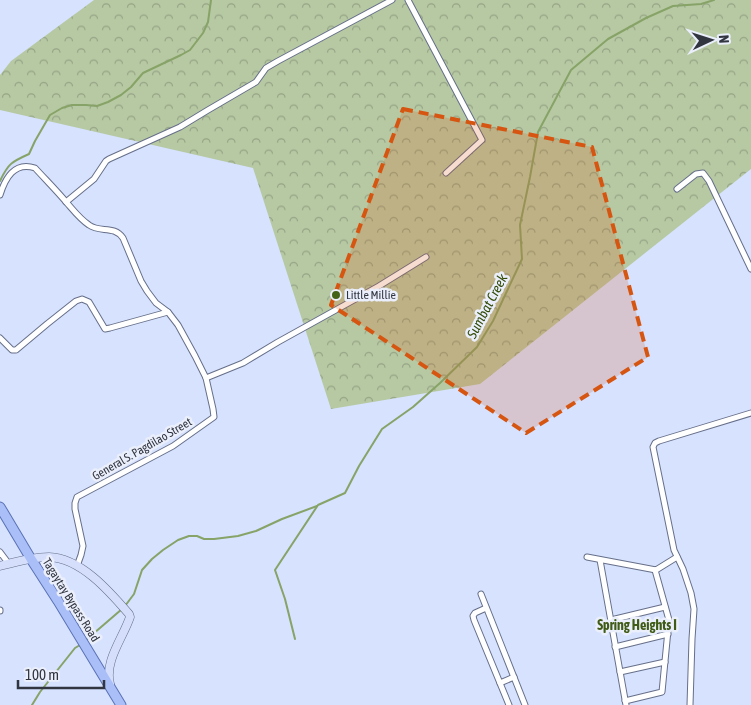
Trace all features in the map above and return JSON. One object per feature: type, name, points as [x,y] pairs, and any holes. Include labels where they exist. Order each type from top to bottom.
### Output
[{"type":"main road","name":"Tagaytay Bypass Road","points":[[0,507],[121,705]]},
{"type":"street","points":[[66,202],[94,179],[109,159],[180,127],[256,82],[266,68],[392,0]]},
{"type":"street","points":[[408,0],[482,140],[446,173]]},
{"type":"street","name":"General S. Pagdilao Street","points":[[0,196],[4,182],[9,175],[16,169],[30,166],[36,168],[80,218],[92,227],[113,230],[121,235],[147,291],[178,325],[206,378],[214,409],[214,418],[173,446],[75,500],[83,546],[78,566]]},
{"type":"street","points":[[677,189],[696,174],[703,173],[709,181],[751,269]]},
{"type":"street","points":[[206,378],[243,363],[379,286],[426,257]]},
{"type":"street","points":[[1,340],[12,350],[16,350],[76,301],[89,302],[105,329],[168,312]]},
{"type":"street","points":[[690,705],[694,609],[683,569],[674,550],[652,447],[659,441],[751,413]]},
{"type":"street","points":[[0,552],[9,564]]},
{"type":"street","points":[[0,566],[47,557],[54,558],[78,566],[93,576],[120,604],[130,618],[114,653],[109,672],[109,680],[113,692]]},
{"type":"street","points":[[587,558],[655,570],[678,557]]},
{"type":"street","points":[[600,560],[625,703],[662,692],[669,620],[655,570]]},
{"type":"street","points":[[481,594],[525,705]]},
{"type":"street","points":[[611,620],[665,607]]},
{"type":"street","points":[[486,608],[475,613],[473,616],[509,705]]},
{"type":"street","points":[[616,646],[668,634]]},
{"type":"street","points":[[620,672],[665,662]]},
{"type":"street","points":[[500,683],[514,678]]},
{"type":"highlighted area","points":[[403,109],[592,147],[648,357],[526,433],[331,305]]},
{"type":"green space","points":[[94,0],[751,0],[751,169],[480,384],[331,409],[253,168],[0,110],[0,75],[11,61]]},
{"type":"waterway","points":[[0,181],[11,164],[29,154],[50,115],[72,105],[97,106],[108,102],[131,87],[143,73],[190,50],[203,33],[208,22],[211,0]]},
{"type":"waterway","name":"Sumbat Creek","points":[[295,639],[285,599],[275,570],[318,505],[345,493],[382,429],[413,407],[440,383],[477,347],[493,321],[522,259],[520,225],[538,132],[571,70],[608,39],[646,18],[673,6],[701,4],[714,0]]},
{"type":"waterway","points":[[125,606],[134,594],[142,570],[152,559],[178,540],[189,536],[197,536],[204,539],[238,536],[256,531],[317,506]]},
{"type":"waterway","points":[[86,640],[122,609]]},
{"type":"waterway","points":[[32,705],[75,648],[80,645]]},
{"type":"place","name":"Little Millie","points":[[336,295]]},
{"type":"district","name":"Spring Heights I","points":[[637,625]]}]
